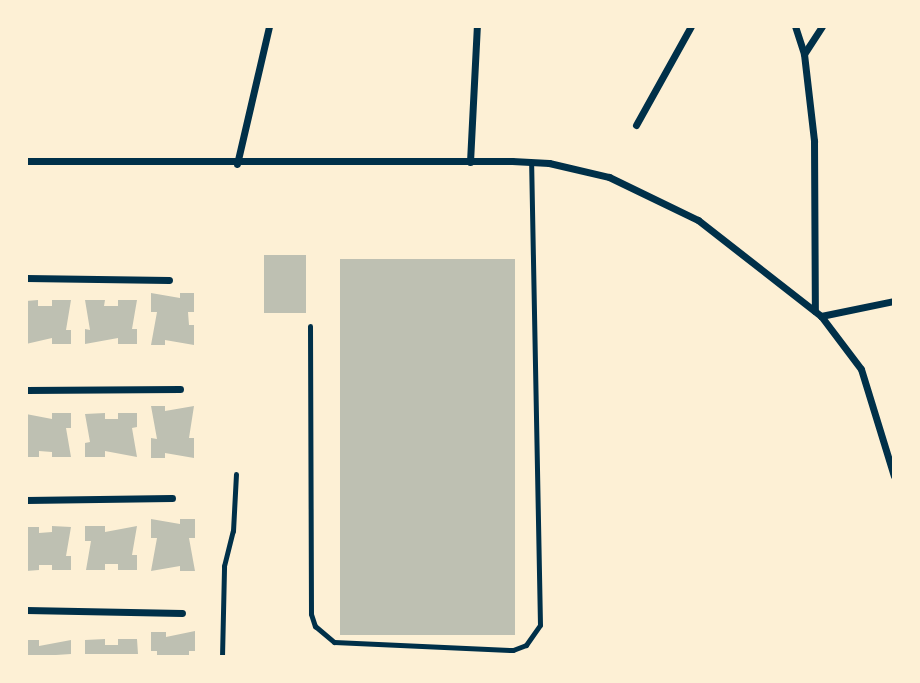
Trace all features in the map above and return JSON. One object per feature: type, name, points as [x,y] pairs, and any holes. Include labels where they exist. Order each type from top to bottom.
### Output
[{"type":"street","points":[[237,164],[269,26]]},
{"type":"street","points":[[470,162],[477,26]]},
{"type":"street","points":[[636,125],[691,26]]},
{"type":"street","points":[[795,26],[804,54],[814,141],[818,314]]},
{"type":"street","points":[[804,54],[822,26]]},
{"type":"street","points":[[26,161],[237,164],[531,162],[579,168],[674,205],[735,245],[818,314],[861,369],[892,458],[894,475]]},
{"type":"street","points":[[26,278],[169,280]]},
{"type":"street","points":[[818,314],[894,301]]},
{"type":"street","points":[[26,390],[180,389]]},
{"type":"street","points":[[26,500],[172,498]]},
{"type":"street","points":[[26,610],[182,612]]},
{"type":"lane","points":[[310,326],[311,614],[315,626],[334,642],[513,650],[526,645],[540,625],[531,162]]},
{"type":"lane","points":[[222,657],[224,566],[233,531],[236,474]]},
{"type":"building","points":[[264,255],[306,255],[306,313],[264,313]]},
{"type":"building","points":[[340,259],[515,259],[515,635],[340,635]]},
{"type":"building","points":[[151,293],[180,298],[180,293],[194,293],[194,312],[188,312],[189,325],[194,325],[194,345],[165,340],[165,345],[151,345],[157,312],[151,312]]},
{"type":"building","points":[[38,300],[38,306],[52,306],[52,300],[71,300],[66,330],[71,330],[71,344],[52,344],[52,338],[26,344],[26,301]]},
{"type":"building","points":[[85,300],[105,300],[104,306],[118,306],[118,300],[137,300],[132,329],[137,329],[137,344],[118,344],[118,338],[85,344],[85,329],[90,330]]},
{"type":"building","points":[[151,406],[165,406],[165,411],[194,406],[189,438],[194,438],[194,458],[165,453],[165,458],[151,458],[151,438],[157,439]]},
{"type":"building","points":[[52,413],[71,413],[71,428],[66,428],[71,457],[52,457],[52,452],[39,451],[39,457],[26,457],[26,414],[52,419]]},
{"type":"building","points":[[105,413],[105,419],[118,419],[118,413],[137,413],[137,427],[132,428],[137,457],[105,451],[105,457],[85,457],[85,443],[90,442],[85,414]]},
{"type":"building","points":[[151,519],[180,524],[180,519],[195,519],[195,538],[189,538],[195,571],[180,571],[180,566],[151,571],[157,538],[151,538]]},
{"type":"building","points":[[52,526],[71,527],[66,556],[71,556],[71,570],[52,570],[52,565],[39,565],[39,570],[26,571],[26,527],[39,527],[39,533],[52,532]]},
{"type":"building","points":[[85,526],[105,526],[105,532],[137,526],[132,555],[137,555],[137,570],[118,570],[118,564],[105,564],[105,570],[86,570],[91,541],[85,541]]},
{"type":"building","points":[[195,631],[195,651],[189,651],[189,657],[157,657],[157,651],[151,651],[151,632],[166,632],[166,637]]},
{"type":"building","points":[[105,639],[105,645],[118,645],[118,639],[137,639],[138,654],[85,654],[85,640]]},
{"type":"building","points":[[26,640],[39,640],[39,646],[71,640],[71,654],[26,657]]}]
